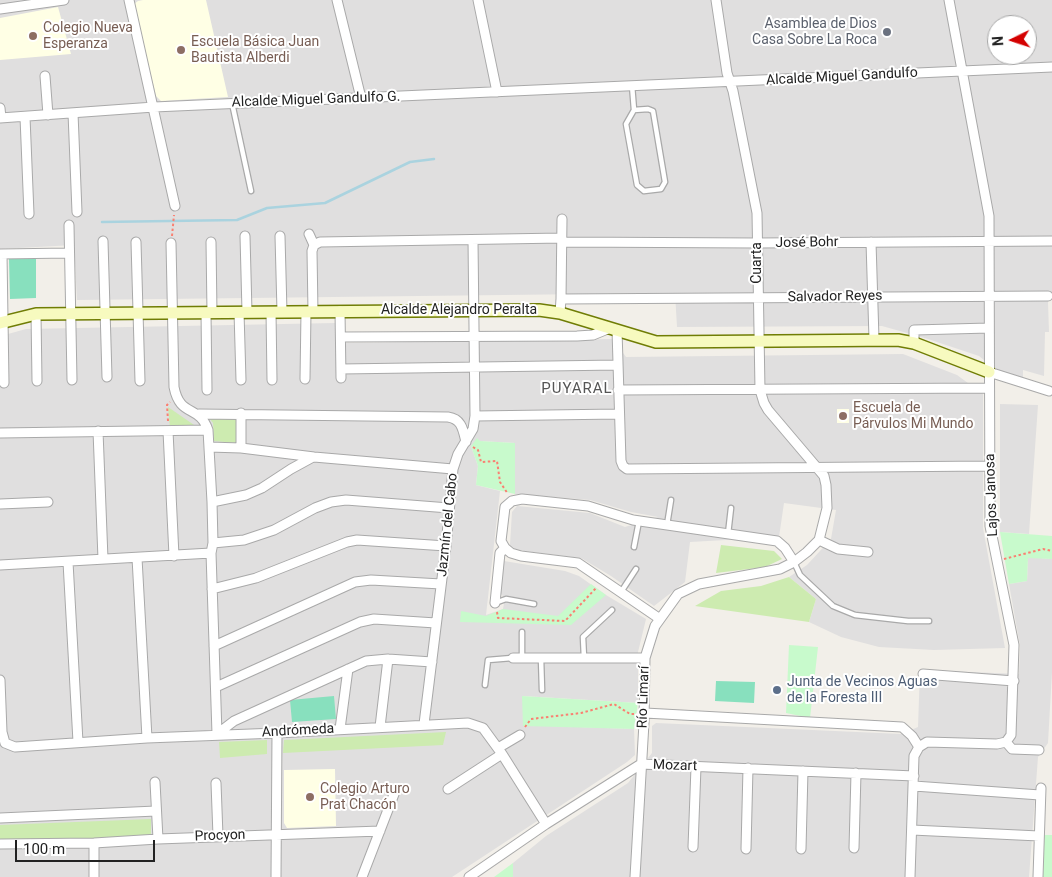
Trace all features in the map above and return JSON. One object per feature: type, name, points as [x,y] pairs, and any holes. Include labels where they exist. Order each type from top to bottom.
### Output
[{"type":"street","points":[[0,9],[64,0]]},
{"type":"street","points":[[129,0],[154,107],[174,206]]},
{"type":"street","points":[[337,0],[361,98]]},
{"type":"street","points":[[478,0],[497,92]]},
{"type":"street","name":"Cuarta","points":[[716,0],[730,82],[757,213],[760,390],[768,410],[824,476],[827,508],[820,540]]},
{"type":"street","name":"Lajos Janosa","points":[[949,0],[989,216],[990,526],[1014,645],[1011,735],[1006,742]]},
{"type":"street","name":"Alcalde Miguel Gandulfo","points":[[632,85],[1052,67]]},
{"type":"street","points":[[45,76],[48,115]]},
{"type":"street","name":"Alcalde Miguel Gandulfo G.","points":[[0,118],[154,107],[632,85]]},
{"type":"street","points":[[0,108],[0,118]]},
{"type":"street","points":[[72,113],[77,212]]},
{"type":"street","points":[[25,116],[29,214]]},
{"type":"street","points":[[560,313],[562,299],[562,219]]},
{"type":"street","points":[[69,225],[72,380]]},
{"type":"street","points":[[305,379],[312,251],[314,245],[309,234]]},
{"type":"street","points":[[241,380],[245,236]]},
{"type":"street","points":[[272,380],[280,236]]},
{"type":"street","name":"José Bohr","points":[[314,245],[320,242],[473,240],[757,244],[1052,241]]},
{"type":"street","name":"Jazmín del Cabo","points":[[424,724],[446,546],[453,469],[458,454],[473,429],[475,416],[473,240]]},
{"type":"street","points":[[103,242],[107,377]]},
{"type":"street","points":[[136,242],[140,381]]},
{"type":"street","points":[[208,390],[211,242]]},
{"type":"street","points":[[871,242],[874,340]]},
{"type":"street","points":[[171,243],[174,387],[180,405],[199,414],[205,421],[210,447],[213,543],[211,553],[217,734]]},
{"type":"street","points":[[4,382],[1,323],[1,254],[69,253]]},
{"type":"street","name":"Salvador Reyes","points":[[562,299],[1048,296]]},
{"type":"street","name":"Alcalde Alejandro Peralta","points":[[1,323],[36,314],[539,310],[560,313],[656,342],[898,340],[914,343],[989,372]]},
{"type":"street","points":[[340,311],[341,373],[618,365]]},
{"type":"street","points":[[36,314],[37,381]]},
{"type":"street","points":[[914,343],[914,330],[989,328]]},
{"type":"street","points":[[340,337],[577,336],[593,335],[613,329],[618,365],[621,461],[627,469],[990,466]]},
{"type":"street","points":[[989,372],[1049,391]]},
{"type":"street","points":[[618,390],[989,388]]},
{"type":"street","points":[[199,414],[448,417],[459,421],[466,442]]},
{"type":"street","points":[[241,414],[241,448]]},
{"type":"street","points":[[475,416],[619,414]]},
{"type":"street","points":[[0,433],[208,430]]},
{"type":"street","points":[[98,431],[103,559]]},
{"type":"street","points":[[168,431],[174,556]]},
{"type":"street","points":[[210,447],[241,448],[314,457],[453,469]]},
{"type":"street","points":[[212,502],[246,495],[262,488],[290,469],[314,457]]},
{"type":"street","points":[[660,619],[578,563],[520,556],[511,553],[501,541],[505,507],[512,501],[522,499],[588,506],[640,521],[777,541],[785,548],[794,562]]},
{"type":"street","points":[[213,543],[244,540],[274,530],[314,508],[331,502],[346,500],[450,508]]},
{"type":"street","points":[[0,504],[48,502]]},
{"type":"street","points":[[212,589],[256,578],[347,542],[357,540],[446,546]]},
{"type":"street","points":[[820,540],[838,549],[868,552]]},
{"type":"street","name":"Río Limarí","points":[[635,877],[645,713],[645,658],[655,626],[678,594],[699,584],[780,569],[794,562],[820,540]]},
{"type":"street","points":[[495,603],[500,552],[505,548]]},
{"type":"street","points":[[0,565],[211,553]]},
{"type":"street","points":[[137,558],[147,738]]},
{"type":"street","points":[[68,562],[78,742]]},
{"type":"street","points":[[214,646],[355,582],[371,580],[441,584]]},
{"type":"street","points":[[216,687],[360,622],[374,619],[436,624]]},
{"type":"street","points":[[512,658],[645,658]]},
{"type":"street","points":[[217,734],[234,721],[366,661],[388,659],[432,662]]},
{"type":"street","points":[[380,727],[388,659]]},
{"type":"street","points":[[340,729],[348,669]]},
{"type":"street","points":[[923,674],[1014,681]]},
{"type":"street","points":[[0,680],[3,746]]},
{"type":"street","points":[[645,713],[902,727],[912,736],[919,747]]},
{"type":"street","name":"Andrómeda","points":[[3,746],[15,747],[217,734],[277,733],[468,722],[483,728],[500,751],[546,824]]},
{"type":"street","points":[[276,877],[277,733]]},
{"type":"street","points":[[448,789],[520,735]]},
{"type":"street","points":[[910,877],[914,756],[919,747],[927,742],[996,744],[1006,742],[1012,749],[1039,750]]},
{"type":"street","name":"Mozart","points":[[469,877],[546,824],[641,764],[914,776]]},
{"type":"street","points":[[693,847],[696,766]]},
{"type":"street","points":[[746,849],[748,768]]},
{"type":"street","points":[[801,849],[803,771]]},
{"type":"street","points":[[854,848],[856,773]]},
{"type":"street","points":[[155,782],[158,838]]},
{"type":"street","points":[[216,782],[218,836]]},
{"type":"street","points":[[914,786],[1040,791],[1038,877]]},
{"type":"street","points":[[362,877],[396,789]]},
{"type":"street","points":[[0,818],[156,811]]},
{"type":"street","points":[[912,830],[1039,836]]},
{"type":"street","name":"Procyon","points":[[0,844],[94,843],[158,838],[380,831]]},
{"type":"street","points":[[94,843],[94,877]]},
{"type":"lane","points":[[632,85],[634,110],[626,124],[636,184],[644,191],[661,189],[665,182],[653,111],[648,109],[634,110]]},
{"type":"lane","points":[[232,104],[251,191]]},
{"type":"lane","points":[[667,525],[671,500]]},
{"type":"lane","points":[[728,534],[731,508]]},
{"type":"lane","points":[[634,547],[640,521]]},
{"type":"lane","points":[[794,562],[800,575],[834,606],[855,615],[908,621],[929,621]]},
{"type":"lane","points":[[621,592],[636,569]]},
{"type":"lane","points":[[495,603],[506,599],[534,604]]},
{"type":"lane","points":[[584,658],[583,637],[612,610]]},
{"type":"lane","points":[[522,632],[522,658]]},
{"type":"lane","points":[[485,685],[488,660],[512,658]]},
{"type":"lane","points":[[541,658],[542,690]]},
{"type":"path","points":[[171,243],[174,206]]},
{"type":"path","points":[[168,431],[167,405],[176,397]]},
{"type":"path","points":[[466,442],[478,450],[482,462],[497,461],[500,482],[512,501]]},
{"type":"path","points":[[997,560],[1043,549],[1052,551]]},
{"type":"path","points":[[495,603],[498,618],[565,621],[604,580]]},
{"type":"path","points":[[520,735],[531,719],[581,713],[614,704],[630,714],[645,713]]},
{"type":"shaded area","points":[[0,0],[1052,0],[1052,294],[1048,302],[1049,332],[1045,332],[1044,376],[1023,370],[1023,379],[1000,373],[979,356],[882,326],[677,327],[675,293],[77,300],[74,245],[0,249]]},
{"type":"shaded area","name":"Escuela Básica Juan Bautista Alberdi","points":[[143,0],[206,0],[228,97],[161,101],[156,96],[134,4]]},
{"type":"shaded area","name":"Colegio Nueva Esperanza","points":[[58,7],[71,54],[0,60],[0,18]]},
{"type":"shaded area","points":[[335,323],[336,343],[613,339],[626,357],[903,354],[957,375],[983,394],[983,528],[1005,648],[934,650],[879,647],[841,637],[809,622],[816,599],[789,577],[807,565],[831,539],[836,510],[784,503],[779,537],[690,542],[685,582],[654,606],[581,558],[516,550],[510,545],[512,512],[517,506],[590,513],[625,527],[658,517],[631,512],[590,500],[515,494],[515,443],[480,441],[471,446],[478,466],[476,485],[500,491],[486,615],[503,609],[505,598],[500,593],[504,561],[565,571],[579,576],[646,619],[638,652],[638,703],[523,696],[523,725],[634,729],[635,755],[452,877],[0,877],[0,346],[8,334],[26,329]]},
{"type":"shaded area","points":[[1000,404],[1038,405],[1029,534],[1000,532]]},
{"type":"shaded area","name":"Escuela de Párvulos Mi Mundo","points":[[837,409],[849,409],[849,423],[837,423]]},
{"type":"shaded area","points":[[1028,557],[1052,559],[1052,672],[1048,743],[1038,757],[1029,877],[513,877],[513,863],[546,836],[628,783],[652,753],[652,726],[656,723],[902,734],[918,727],[920,670],[1019,674],[1020,646],[1009,584],[1027,581]]},
{"type":"shaded area","name":"Colegio Arturo Prat Chacón","points":[[335,769],[336,826],[287,828],[284,823],[284,770]]},
{"type":"green space","points":[[36,258],[36,298],[10,299],[9,259]]},
{"type":"green space","points":[[168,407],[197,427],[170,428]]},
{"type":"green space","points":[[236,417],[237,443],[214,441],[213,423],[209,418]]},
{"type":"green space","points":[[477,438],[480,441],[515,443],[515,494],[476,485],[478,466],[471,446]]},
{"type":"green space","points":[[1000,532],[1052,536],[1052,559],[1028,558],[1027,581],[1009,584]]},
{"type":"green space","points":[[721,545],[774,551],[782,559],[765,567],[716,573]]},
{"type":"green space","points":[[789,577],[816,599],[809,622],[695,606],[721,591],[761,586]]},
{"type":"green space","points":[[591,584],[606,595],[571,625],[460,622],[461,611],[486,616],[503,609],[558,616]]},
{"type":"green space","points":[[789,645],[818,647],[810,718],[786,713]]},
{"type":"green space","points":[[716,681],[755,682],[754,703],[715,701]]},
{"type":"green space","points":[[334,696],[336,719],[292,722],[290,700]]},
{"type":"green space","points":[[522,696],[638,703],[634,729],[523,726]]},
{"type":"green space","points":[[446,732],[443,745],[283,753],[284,740]]},
{"type":"green space","points":[[267,740],[267,754],[220,758],[219,742]]},
{"type":"green space","points":[[151,819],[151,839],[0,842],[0,825]]},
{"type":"green space","points":[[1044,835],[1052,835],[1052,877],[1043,877]]},
{"type":"green space","points":[[513,863],[513,877],[494,877]]},
{"type":"waterway","points":[[102,222],[237,220],[267,208],[325,203],[410,162],[434,159]]},
{"type":"place","name":"Asamblea de Dios Casa Sobre La Roca","points":[[887,32]]},
{"type":"place","name":"Colegio Nueva Esperanza","points":[[33,36]]},
{"type":"place","name":"Escuela Básica Juan Bautista Alberdi","points":[[181,50]]},
{"type":"place","name":"Escuela de Párvulos Mi Mundo","points":[[843,416]]},
{"type":"place","name":"Junta de Vecinos Aguas de la Foresta III","points":[[777,690]]},
{"type":"place","name":"Colegio Arturo Prat Chacón","points":[[310,797]]},
{"type":"district","name":"PUYARAL","points":[[577,389]]}]
